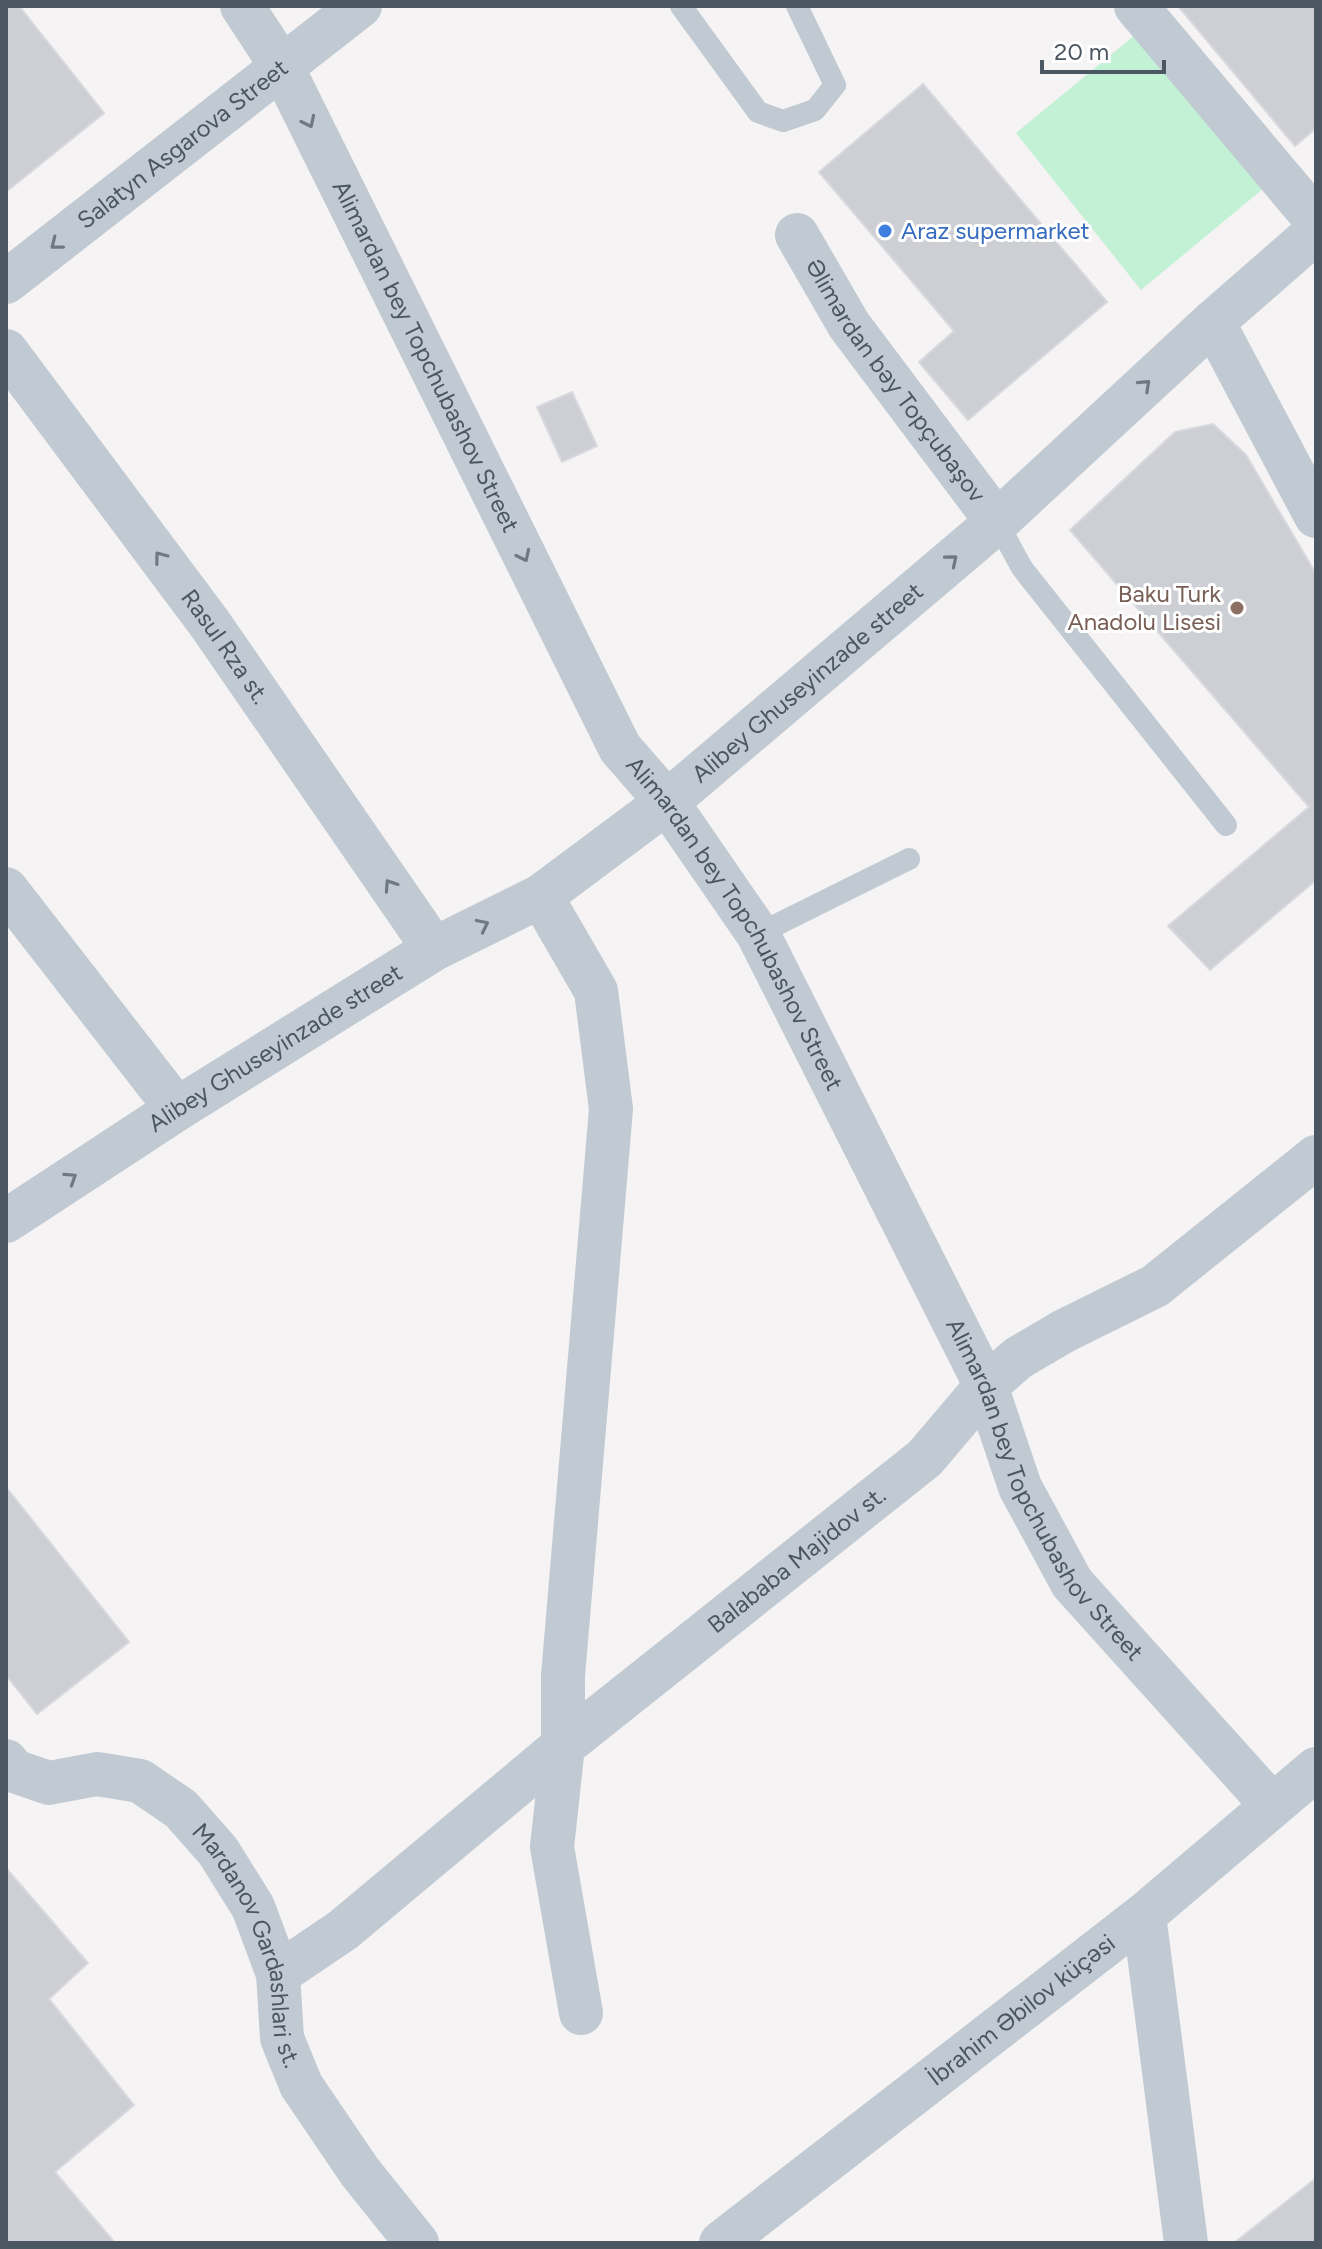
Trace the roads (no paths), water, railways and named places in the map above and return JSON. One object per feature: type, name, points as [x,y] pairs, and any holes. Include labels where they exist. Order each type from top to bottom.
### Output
[{"type":"street","name":"Alimardan bey Topchubashov Street","points":[[242,6],[282,67],[620,748],[667,802],[758,934],[986,1386],[1020,1487],[1072,1583],[1272,1805]]},
{"type":"street","name":"Salatyn Asgarova Street","points":[[6,282],[360,6]]},
{"type":"street","points":[[1136,6],[1316,220]]},
{"type":"street","name":"Alibey Ghuseyinzade street","points":[[6,1221],[177,1109],[434,949],[541,896],[667,802],[997,522],[1213,322],[1316,232]]},
{"type":"street","name":"Əlimərdan bəy Topçubaşov","points":[[797,235],[849,325],[997,522]]},
{"type":"street","points":[[1213,322],[1316,516]]},
{"type":"street","name":"Rasul Rza st.","points":[[6,351],[210,624],[434,949]]},
{"type":"street","points":[[6,889],[177,1109]]},
{"type":"street","points":[[541,896],[596,991],[611,1109],[563,1676],[563,1746],[552,1847],[581,2013]]},
{"type":"street","name":"Balababa Majidov st.","points":[[278,1974],[343,1930],[563,1746],[925,1458],[986,1386],[1018,1358],[1155,1286],[1316,1157]]},
{"type":"street","name":"Mardanov Gardashlari st.","points":[[6,1761],[14,1771],[49,1783],[97,1774],[140,1781],[181,1809],[218,1851],[253,1907],[278,1974],[282,2038],[301,2085],[360,2172],[417,2243]]},
{"type":"street","name":"İbrahim Əbilov küçəsi","points":[[721,2243],[1144,1915],[1316,1769]]},
{"type":"street","points":[[1144,1915],[1186,2243]]},
{"type":"lane","points":[[681,6],[758,112],[783,121],[815,110],[835,85],[797,6]]},
{"type":"lane","points":[[997,522],[1022,568],[1226,825]]},
{"type":"lane","points":[[758,934],[909,859]]},
{"type":"place","name":"Araz supermarket","points":[[885,231]]},
{"type":"place","name":"Baku Turk Anadolu Lisesi","points":[[1237,608]]}]
